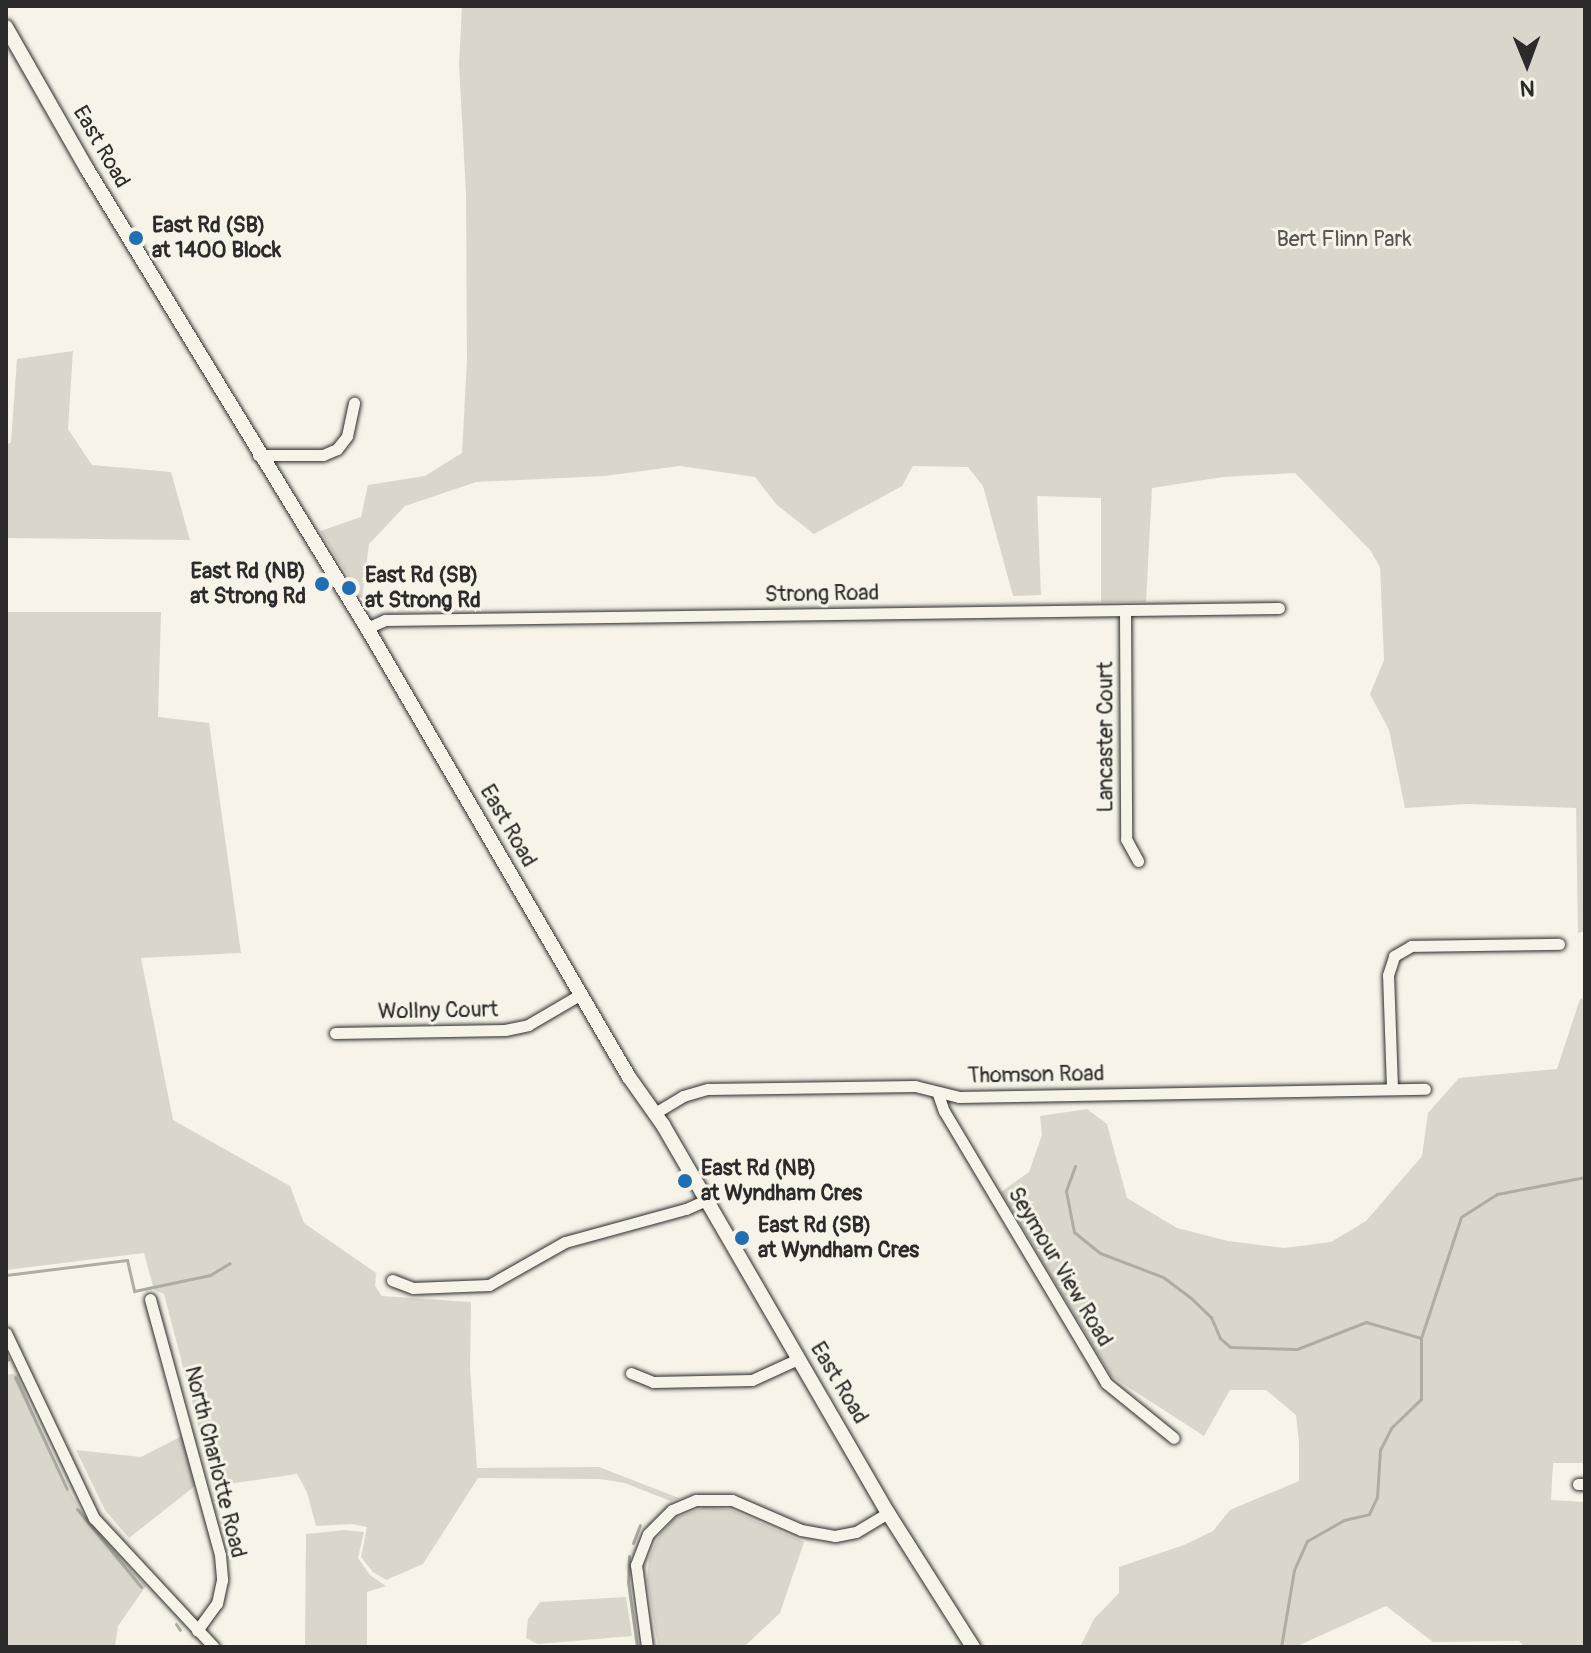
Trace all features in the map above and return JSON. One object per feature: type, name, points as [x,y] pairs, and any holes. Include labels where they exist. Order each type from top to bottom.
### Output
[{"type":"main road","name":"East Road","points":[[6,27],[258,455],[367,628],[629,1077],[655,1113],[888,1513],[973,1647]]},
{"type":"street","points":[[258,455],[323,455],[337,449],[347,436],[354,403]]},
{"type":"street","name":"Strong Road","points":[[367,628],[385,620],[1279,608]]},
{"type":"street","name":"Lancaster Court","points":[[1125,610],[1126,839],[1138,861]]},
{"type":"street","points":[[1392,1088],[1388,975],[1394,956],[1411,946],[1559,944]]},
{"type":"street","name":"Wollny Court","points":[[335,1033],[505,1030],[528,1025],[581,994]]},
{"type":"street","name":"Thomson Road","points":[[655,1113],[683,1096],[708,1089],[915,1086],[959,1097],[1425,1089]]},
{"type":"street","name":"Seymour View Road","points":[[938,1094],[944,1111],[1106,1383],[1174,1438]]},
{"type":"street","points":[[392,1280],[413,1288],[489,1285],[565,1242],[686,1209],[706,1200]]},
{"type":"street","name":"North Charlotte Road","points":[[150,1299],[220,1555],[222,1580],[217,1603],[197,1631]]},
{"type":"street","points":[[6,1333],[94,1518],[214,1647]]},
{"type":"street","points":[[631,1373],[653,1382],[752,1380],[798,1359]]},
{"type":"street","points":[[647,1647],[636,1565],[648,1534],[672,1510],[696,1500],[732,1500],[801,1530],[835,1536],[856,1532],[888,1513]]},
{"type":"green space","name":"Bert Flinn Park","points":[[462,6],[1585,6],[1585,931],[1578,933],[1576,808],[1467,804],[1405,808],[1389,730],[1370,694],[1384,660],[1380,567],[1370,550],[1295,473],[1223,477],[1152,488],[1146,602],[1101,602],[1101,498],[1037,496],[1041,595],[1013,596],[983,486],[968,467],[913,466],[902,486],[814,534],[777,505],[755,477],[680,466],[605,476],[476,482],[405,506],[369,544],[362,598],[320,531],[361,517],[368,485],[425,476],[462,453],[467,360],[466,193],[459,65]]},
{"type":"green space","points":[[73,351],[68,429],[92,465],[171,472],[190,540],[6,538],[6,445],[11,442],[17,359]]},
{"type":"green space","points":[[6,612],[161,612],[158,717],[209,723],[241,953],[141,958],[173,1120],[290,1186],[304,1223],[376,1273],[375,1286],[382,1296],[471,1302],[470,1369],[477,1468],[599,1467],[679,1498],[670,1501],[625,1483],[600,1479],[478,1478],[423,1564],[386,1580],[373,1572],[361,1557],[367,1527],[352,1524],[316,1526],[307,1492],[297,1474],[214,1486],[164,1294],[154,1290],[144,1253],[6,1270]]},
{"type":"green space","points":[[1585,998],[1585,1463],[1553,1463],[1551,1500],[1585,1502],[1585,1647],[1525,1647],[1519,1641],[1433,1642],[1386,1606],[1295,1647],[1080,1647],[1094,1619],[1119,1593],[1119,1567],[1184,1545],[1213,1531],[1230,1510],[1299,1481],[1299,1443],[1296,1415],[1266,1390],[1230,1390],[1204,1436],[1111,1376],[1001,1192],[1029,1172],[1042,1135],[1040,1116],[1087,1109],[1107,1124],[1127,1198],[1177,1228],[1228,1241],[1284,1248],[1331,1242],[1366,1221],[1422,1156],[1428,1113],[1459,1078],[1557,1069],[1580,999]]},
{"type":"green space","points":[[6,1375],[18,1375],[50,1455],[79,1508],[146,1586],[118,1626],[115,1647],[6,1647]]},
{"type":"green space","points":[[182,1436],[195,1486],[129,1538],[105,1510],[76,1450],[141,1457]]},
{"type":"green space","points":[[704,1507],[729,1509],[804,1542],[780,1613],[746,1645],[658,1647],[647,1580],[649,1558],[657,1539],[674,1519]]},
{"type":"green space","points":[[345,1530],[364,1532],[358,1558],[370,1575],[386,1586],[367,1592],[367,1647],[305,1647],[306,1534]]},
{"type":"green space","points":[[626,1597],[632,1636],[538,1644],[526,1638],[528,1619],[540,1602]]},
{"type":"waterway","points":[[1075,1166],[1066,1191],[1074,1232],[1100,1253],[1163,1277],[1211,1317],[1220,1338],[1230,1347],[1297,1349],[1366,1322],[1421,1338]]},
{"type":"waterway","points":[[1281,1647],[1294,1570],[1307,1541],[1344,1520],[1369,1514],[1377,1497],[1380,1450],[1391,1428],[1421,1399],[1421,1338],[1461,1217],[1497,1194],[1585,1177]]},
{"type":"waterway","points":[[6,1275],[127,1260],[134,1291],[210,1275],[230,1263]]},
{"type":"waterway","points":[[6,1356],[8,1360]]},
{"type":"waterway","points":[[15,1377],[67,1489]]},
{"type":"waterway","points":[[77,1509],[141,1587]]},
{"type":"waterway","points":[[633,1543],[640,1525]]},
{"type":"waterway","points":[[629,1556],[628,1582],[637,1647]]},
{"type":"waterway","points":[[176,1624],[180,1630]]},
{"type":"place","name":"East Rd (SB) at 1400 Block","points":[[136,238]]},
{"type":"place","name":"East Rd (NB) at Strong Rd","points":[[322,584]]},
{"type":"place","name":"East Rd (SB) at Strong Rd","points":[[349,588]]},
{"type":"place","name":"East Rd (NB) at Wyndham Cres","points":[[685,1181]]},
{"type":"place","name":"East Rd (SB) at Wyndham Cres","points":[[742,1238]]}]
